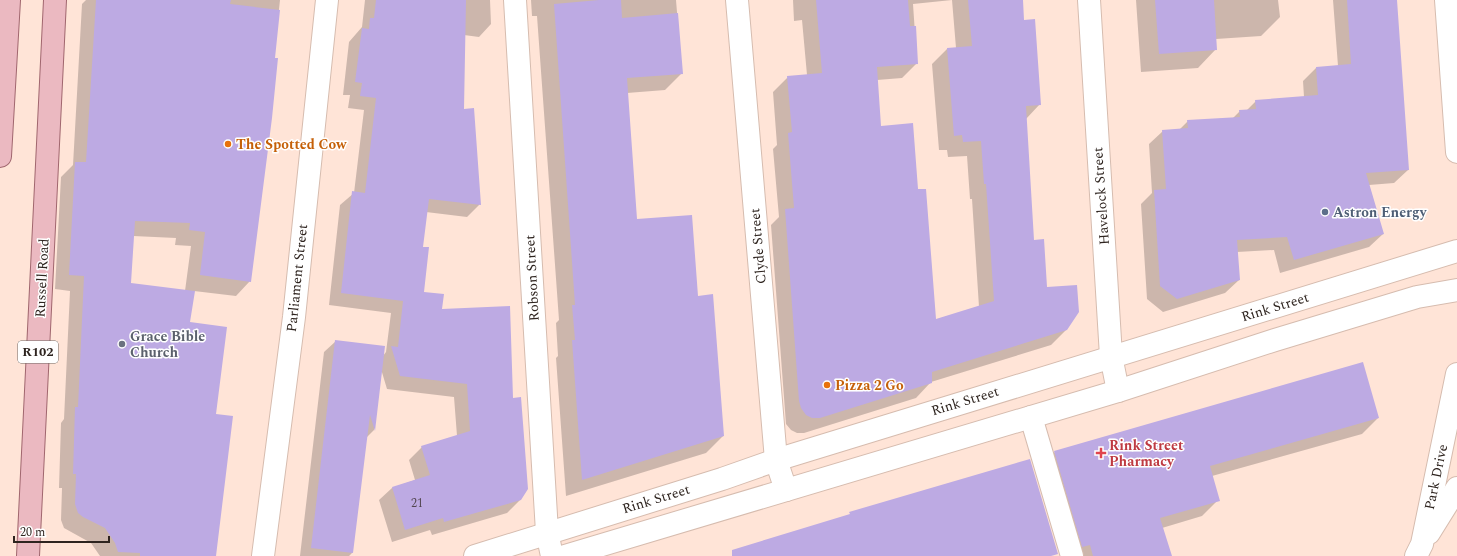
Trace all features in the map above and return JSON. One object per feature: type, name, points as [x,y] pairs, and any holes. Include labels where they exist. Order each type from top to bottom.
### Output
[{"type":"main road","points":[[0,156],[4,22],[9,0]]},
{"type":"main road","name":"Russell Road","points":[[28,556],[55,0]]},
{"type":"street","name":"Parliament Street","points":[[263,556],[294,318],[327,0]]},
{"type":"street","name":"Robson Street","points":[[516,0],[547,532],[552,556]]},
{"type":"street","name":"Clyde Street","points":[[737,0],[776,460],[786,490]]},
{"type":"street","name":"Havelock Street","points":[[1089,0],[1111,356],[1118,391]]},
{"type":"street","points":[[1446,0],[1457,152]]},
{"type":"street","name":"Rink Street","points":[[475,556],[776,460],[1457,251]]},
{"type":"street","name":"Rink Street","points":[[565,556],[1118,391],[1274,340],[1417,297],[1457,290]]},
{"type":"street","name":"Park Drive","points":[[1419,550],[1457,374]]},
{"type":"street","points":[[1031,417],[1072,556]]},
{"type":"street","points":[[1419,550],[1457,488]]},
{"type":"building","points":[[96,0],[231,0],[230,4],[280,10],[275,58],[278,58],[272,118],[251,282],[200,275],[205,232],[189,230],[190,223],[135,221],[131,283],[195,291],[190,322],[227,327],[216,414],[233,416],[216,556],[140,556],[140,553],[118,552],[115,543],[105,528],[78,513],[75,504],[76,474],[73,474],[75,407],[78,407],[84,276],[69,275],[75,162],[86,162]]},
{"type":"building","points":[[376,0],[466,0],[464,109],[474,108],[481,205],[429,199],[423,247],[429,247],[424,292],[444,294],[442,309],[510,306],[513,398],[521,397],[528,489],[521,500],[444,522],[443,518],[405,530],[392,487],[430,475],[421,446],[470,431],[467,384],[400,376],[391,346],[398,347],[403,301],[341,293],[352,191],[365,193],[376,98],[360,96],[362,83],[355,82],[362,28],[369,29],[370,18],[374,18]]},
{"type":"building","points":[[599,0],[621,0],[622,18],[678,13],[683,74],[627,78],[637,219],[692,215],[698,296],[713,294],[724,436],[582,480],[572,340],[575,340],[572,305],[575,305],[554,4]]},
{"type":"building","points":[[816,0],[908,0],[910,26],[916,26],[918,64],[877,67],[881,126],[913,123],[918,189],[926,189],[936,319],[994,301],[986,184],[984,184],[981,141],[963,142],[962,135],[954,136],[947,48],[972,46],[968,0],[1023,0],[1024,20],[1035,19],[1041,105],[1026,106],[1034,240],[1044,239],[1047,287],[1077,285],[1079,312],[1067,330],[932,372],[932,383],[820,418],[812,418],[806,415],[801,408],[799,401],[785,209],[794,208],[788,133],[792,132],[787,76],[822,73]]},
{"type":"building","points":[[1155,0],[1214,0],[1217,50],[1159,54]]},
{"type":"building","points":[[1347,0],[1397,0],[1409,170],[1366,173],[1384,234],[1294,260],[1287,237],[1237,240],[1240,280],[1177,299],[1160,286],[1154,190],[1166,189],[1162,130],[1188,128],[1187,120],[1240,117],[1239,110],[1256,109],[1255,100],[1318,95],[1316,67],[1351,64]]},
{"type":"building","points":[[335,340],[385,346],[375,431],[370,415],[353,553],[311,548]]},
{"type":"building","points":[[1363,362],[1379,418],[1210,466],[1220,501],[1160,518],[1172,556],[1093,556],[1090,545],[1082,547],[1054,451]]},
{"type":"building","points":[[1030,459],[1058,554],[1051,556],[732,556],[732,550],[850,514],[849,512]]},
{"type":"place","name":"The Spotted Cow","points":[[228,144]]},
{"type":"place","name":"Astron Energy","points":[[1325,212]]},
{"type":"place","name":"Grace Bible Church","points":[[122,344]]},
{"type":"place","name":"Pizza 2 Go","points":[[827,385]]},
{"type":"place","name":"Rink Street Pharmacy","points":[[1101,453]]}]
